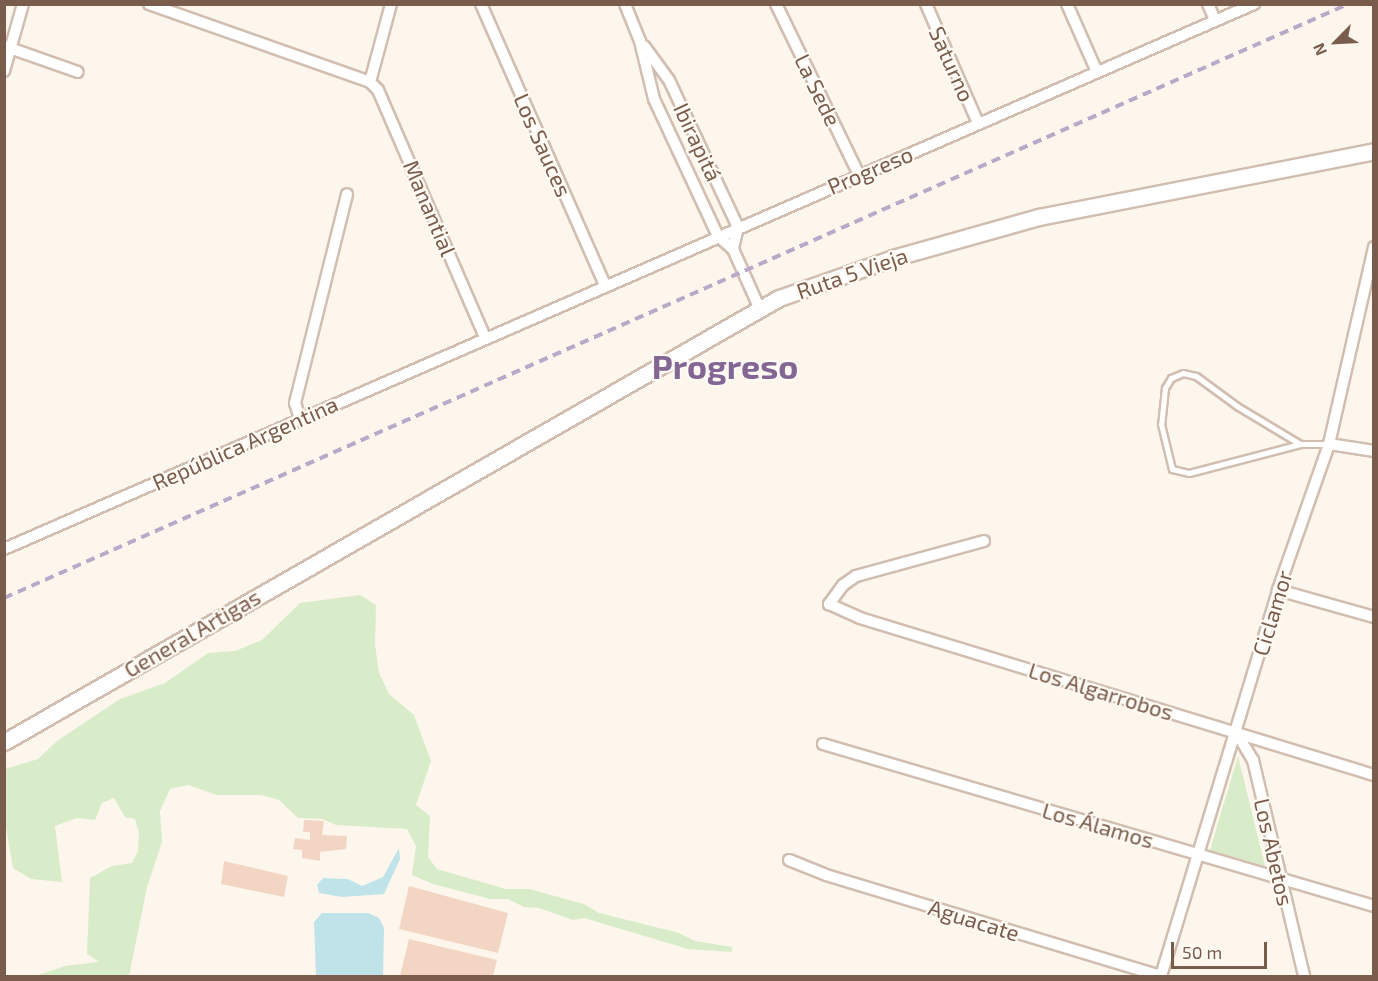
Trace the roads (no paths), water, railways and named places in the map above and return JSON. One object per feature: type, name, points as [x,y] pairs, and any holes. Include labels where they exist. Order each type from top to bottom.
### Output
[{"type":"street","points":[[4,71],[8,47],[23,4]]},
{"type":"street","points":[[149,4],[370,82],[391,4]]},
{"type":"street","name":"Los Sauces","points":[[481,4],[605,285]]},
{"type":"street","name":"Ibirapitá","points":[[625,4],[640,41],[654,99],[718,236],[733,249],[759,307]]},
{"type":"street","name":"La Sede","points":[[776,4],[859,175]]},
{"type":"street","name":"Saturno","points":[[926,4],[978,123]]},
{"type":"street","points":[[1067,4],[1097,72]]},
{"type":"street","points":[[1208,4],[1215,20]]},
{"type":"street","name":"Progreso","points":[[485,337],[1254,4]]},
{"type":"street","name":"Ibirapitá","points":[[640,41],[669,80],[738,227]]},
{"type":"street","points":[[8,47],[78,72]]},
{"type":"street","name":"Manantial","points":[[370,82],[384,100],[485,337]]},
{"type":"street","name":"Ruta 5 Vieja","points":[[381,525],[759,307],[820,282],[989,230],[1374,151]]},
{"type":"street","points":[[300,419],[295,403],[347,194]]},
{"type":"street","points":[[733,249],[738,227]]},
{"type":"street","name":"Ciclamor","points":[[1161,976],[1278,590],[1329,444],[1374,247]]},
{"type":"street","name":"República Argentina","points":[[4,549],[485,337]]},
{"type":"street","points":[[1329,444],[1374,451]]},
{"type":"street","name":"General Artigas","points":[[4,742],[381,525]]},
{"type":"street","name":"Los Algarrobos","points":[[984,541],[856,576],[843,585],[830,604],[871,621],[1374,775]]},
{"type":"street","points":[[1278,590],[1374,617]]},
{"type":"street","name":"Los Abetos","points":[[1235,732],[1252,760],[1304,976]]},
{"type":"street","name":"Los Álamos","points":[[823,744],[1374,906]]},
{"type":"street","name":"Aguacate","points":[[789,860],[826,875],[1161,976]]},
{"type":"lane","points":[[1300,444],[1237,406],[1196,376],[1183,373],[1171,378],[1165,388],[1161,424],[1172,469],[1189,473],[1300,444],[1329,444]]},
{"type":"water","points":[[399,848],[400,859],[384,894],[342,897],[319,893],[317,885],[323,878],[348,879],[362,886],[383,877]]},
{"type":"water","points":[[322,913],[368,913],[379,918],[384,928],[383,976],[316,976],[314,922]]},
{"type":"railway","points":[[4,598],[1348,4]]},
{"type":"district","name":"Progreso","points":[[725,366]]}]
